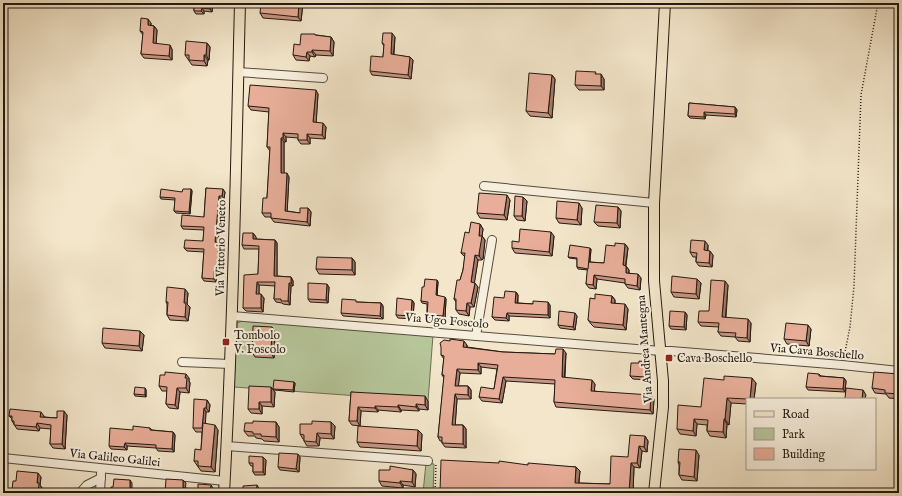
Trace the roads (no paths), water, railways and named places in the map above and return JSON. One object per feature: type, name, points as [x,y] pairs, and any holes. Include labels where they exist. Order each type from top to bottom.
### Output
[{"type":"main road","name":"Via Vittorio Veneto","points":[[224,493],[232,316],[240,3]]},
{"type":"main road","name":"Via Andrea Mantegna","points":[[654,493],[663,381],[654,281],[654,203],[665,3]]},
{"type":"street","points":[[238,72],[323,78]]},
{"type":"street","points":[[484,186],[654,203]]},
{"type":"street","points":[[476,336],[492,240]]},
{"type":"street","name":"Via Ugo Foscolo","points":[[232,316],[661,351]]},
{"type":"street","name":"Via Cava Boschello","points":[[661,351],[842,365],[899,371]]},
{"type":"street","points":[[182,362],[230,364]]},
{"type":"street","points":[[227,446],[428,461]]},
{"type":"street","name":"Via Galileo Galilei","points":[[3,458],[225,481]]},
{"type":"street","points":[[100,493],[102,468]]},
{"type":"street","points":[[80,493],[87,485],[101,478]]},
{"type":"place","name":"Tombolo V. Foscolo","points":[[226,342]]},
{"type":"place","name":"Cava Boschello","points":[[669,358]]}]
